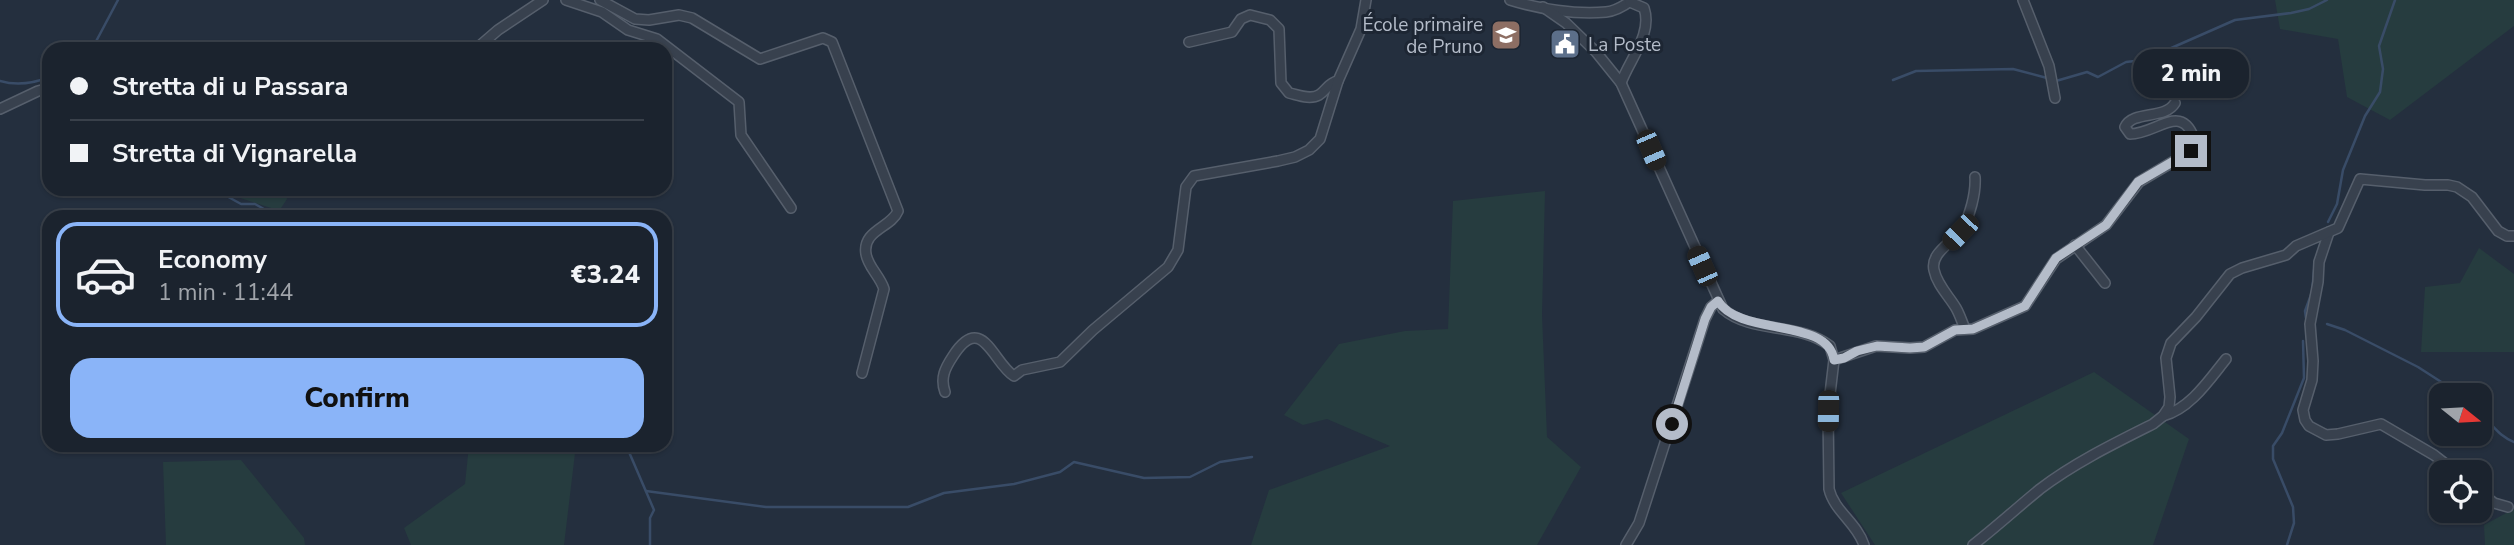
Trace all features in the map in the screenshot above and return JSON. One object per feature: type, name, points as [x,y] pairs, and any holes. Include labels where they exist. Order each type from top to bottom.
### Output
[{"type":"street","points":[[484,42],[543,0]]},
{"type":"street","points":[[566,0],[602,12],[628,30],[661,42]]},
{"type":"street","points":[[600,0],[635,19],[649,20],[679,15],[692,18],[760,59],[823,38],[832,41],[898,211],[895,218],[874,231],[866,243],[869,262],[881,278],[884,289],[862,373]]},
{"type":"street","points":[[945,393],[942,384],[947,365],[962,344],[970,339],[979,339],[992,347],[1006,371],[1014,376],[1022,370],[1060,362],[1093,330],[1168,267],[1178,250],[1186,187],[1194,176],[1278,161],[1309,150],[1320,139],[1338,81],[1361,29],[1366,0]]},
{"type":"street","points":[[1510,0],[1544,7],[1608,12],[1631,1],[1645,4],[1647,16],[1642,37],[1621,83]]},
{"type":"street","points":[[2022,0],[2049,66],[2055,98]]},
{"type":"street","points":[[1544,7],[1574,30],[1621,83],[1718,301],[1730,315],[1749,322],[1791,330],[1824,341],[1830,346],[1834,360],[1828,411],[1829,489],[1831,497],[1855,528],[1864,545]]},
{"type":"street","points":[[1189,42],[1232,32],[1241,19],[1250,15],[1260,17],[1270,20],[1279,29],[1281,83],[1289,93],[1307,97],[1319,95],[1331,82],[1338,81]]},
{"type":"street","points":[[672,51],[739,102],[741,135],[791,208]]},
{"type":"street","points":[[0,109],[42,90]]},
{"type":"street","points":[[1834,360],[1877,346],[1924,347],[1955,330],[1973,329],[2025,306],[2056,258],[2106,225],[2138,182],[2191,151],[2196,144],[2185,123],[2180,121],[2174,120],[2137,134],[2130,134],[2125,127],[2130,121],[2169,111],[2175,103]]},
{"type":"street","points":[[1965,329],[1957,310],[1944,292],[1934,270],[1934,261],[1960,232],[1965,222],[1975,187],[1975,177]]},
{"type":"street","points":[[1973,545],[2010,517],[2040,489],[2163,416],[2169,407],[2166,358],[2171,343],[2196,317],[2230,274],[2286,254],[2296,246],[2338,228],[2357,183],[2364,177],[2425,186],[2458,187],[2472,197],[2498,231],[2514,236]]},
{"type":"street","points":[[2329,232],[2319,262],[2310,324],[2313,361],[2312,380],[2303,410],[2305,420],[2317,432],[2326,435],[2381,424],[2440,460]]},
{"type":"street","points":[[2075,245],[2105,283]]},
{"type":"street","points":[[1626,545],[1643,513],[1705,319],[1711,307],[1718,301]]},
{"type":"street","points":[[2163,416],[2176,412],[2199,391],[2226,359]]},
{"type":"street","points":[[2492,501],[2508,507]]},
{"type":"green space","points":[[2275,0],[2514,0],[2514,26],[2390,120],[2347,97],[2338,39],[2280,29]]},
{"type":"green space","points":[[1545,191],[1542,315],[1547,437],[1581,467],[1537,545],[1251,545],[1269,490],[1390,446],[1327,419],[1303,425],[1284,415],[1339,344],[1405,331],[1448,329],[1453,201]]},
{"type":"green space","points":[[236,196],[286,196],[287,199],[280,210],[276,210]]},
{"type":"green space","points":[[2479,248],[2514,274],[2514,352],[2421,352],[2425,287],[2460,283]]},
{"type":"green space","points":[[2094,372],[2189,439],[2153,545],[1875,545],[1841,493]]},
{"type":"green space","points":[[468,452],[575,452],[564,545],[411,545],[404,528],[465,484]]},
{"type":"green space","points":[[241,460],[304,538],[305,545],[166,545],[163,462]]},
{"type":"green space","points":[[2514,509],[2514,545],[2485,545],[2484,525]]},
{"type":"waterway","points":[[96,42],[118,0]]},
{"type":"waterway","points":[[2056,81],[2087,72],[2098,77],[2126,62],[2144,60],[2235,20],[2291,13],[2309,9],[2327,0]]},
{"type":"waterway","points":[[2328,222],[2337,204],[2343,170],[2365,116],[2380,92],[2383,69],[2379,46],[2395,0]]},
{"type":"waterway","points":[[1893,80],[1916,71],[2013,69],[2047,78]]},
{"type":"waterway","points":[[0,81],[24,84],[42,79]]},
{"type":"waterway","points":[[227,196],[241,204],[255,204],[266,210]]},
{"type":"waterway","points":[[2306,318],[2315,260]]},
{"type":"waterway","points":[[2327,324],[2345,330],[2418,367],[2443,383]]},
{"type":"waterway","points":[[2287,545],[2294,523],[2293,507],[2273,459],[2273,446],[2282,433],[2304,378],[2303,341]]},
{"type":"waterway","points":[[2492,425],[2514,442]]},
{"type":"waterway","points":[[629,452],[654,510],[650,518],[650,545]]},
{"type":"waterway","points":[[646,491],[766,507],[908,507],[944,493],[1014,484],[1060,472],[1074,462],[1144,478],[1190,477],[1220,462],[1252,457]]},
{"type":"place","name":"École primaire de Pruno","points":[[1506,35]]},
{"type":"place","name":"La Poste","points":[[1565,44]]},
{"type":"route","points":[[1672,424],[1705,319],[1711,307],[1718,301],[1730,315],[1824,341],[1830,346],[1834,360],[1877,346],[1924,347],[1955,330],[1973,329],[2025,306],[2056,258],[2106,225],[2138,182],[2191,151]]}]
